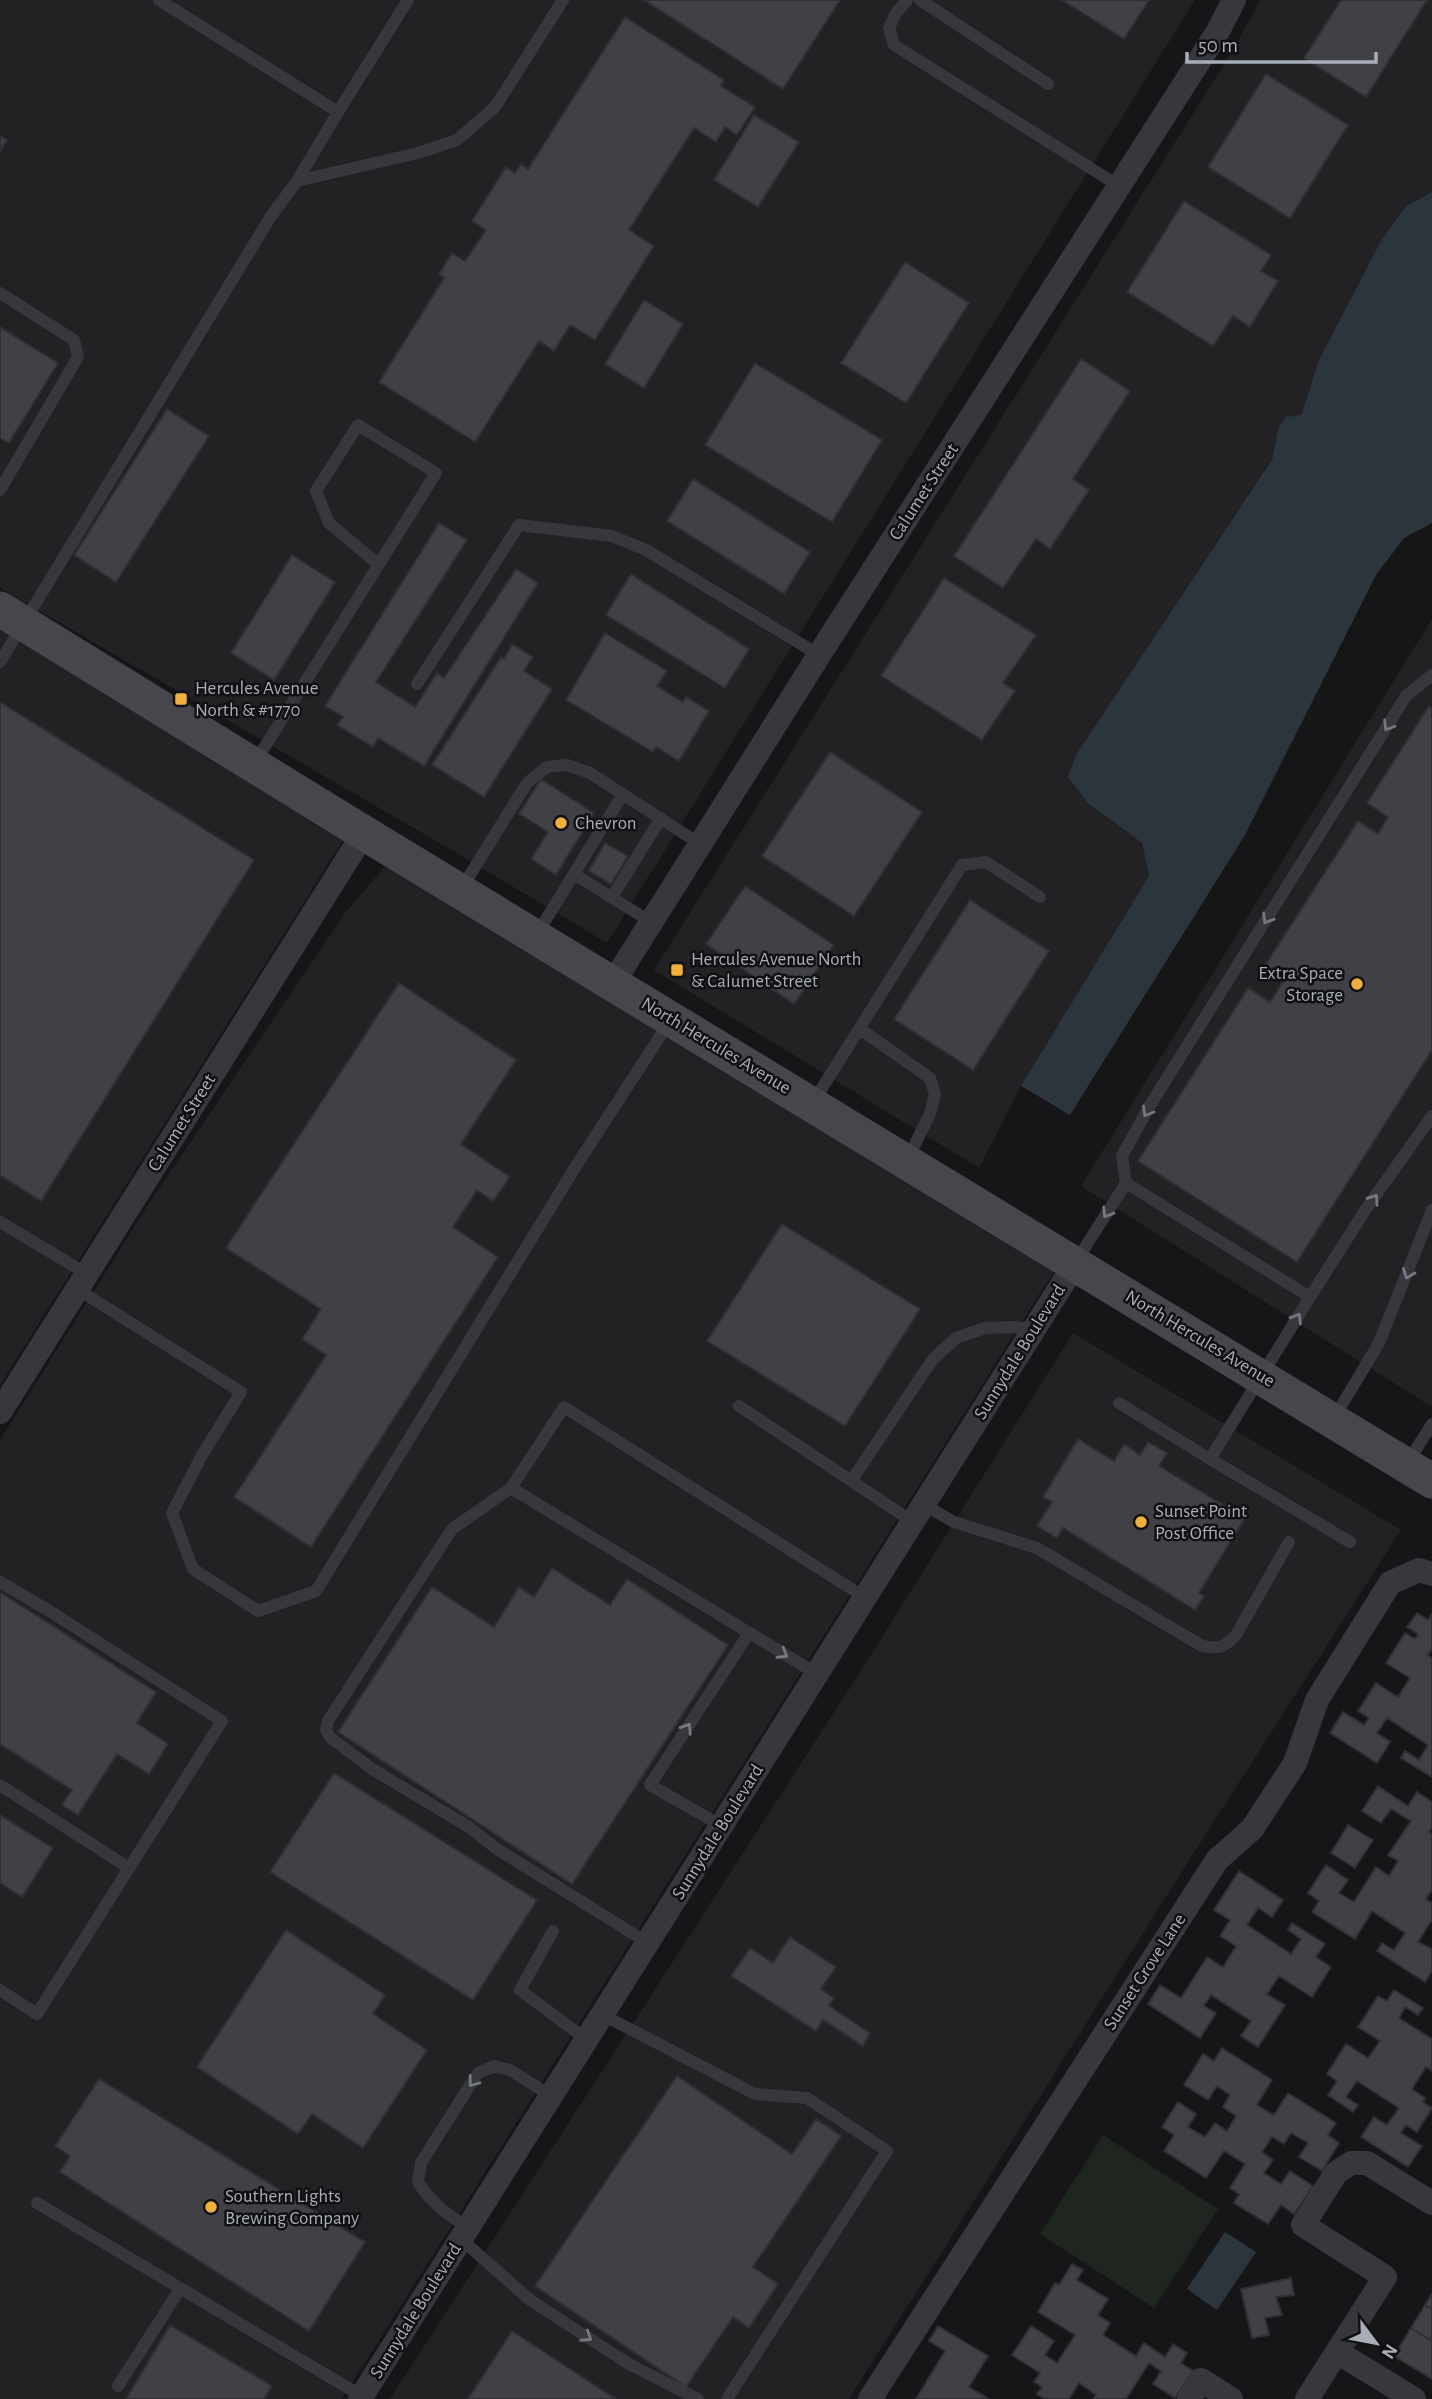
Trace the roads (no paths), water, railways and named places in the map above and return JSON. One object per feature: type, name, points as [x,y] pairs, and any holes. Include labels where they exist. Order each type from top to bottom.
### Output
[{"type":"street","name":"Calumet Street","points":[[613,983],[819,655],[1217,33],[1234,0]]},
{"type":"street","name":"North Hercules Avenue","points":[[12,616],[364,833],[1419,1473]]},
{"type":"street","name":"Calumet Street","points":[[0,1412],[364,833]]},
{"type":"street","name":"Sunnydale Boulevard","points":[[363,2398],[1075,1264]]},
{"type":"street","name":"Sunset Grove Lane","points":[[870,2399],[1217,1860],[1252,1829],[1295,1763],[1317,1700],[1390,1583],[1419,1570],[1432,1574]]},
{"type":"street","points":[[1307,2399],[1385,2277],[1303,2225],[1336,2172],[1351,2163],[1367,2163],[1432,2203]]},
{"type":"street","points":[[1337,2352],[1414,2399]]},
{"type":"street","points":[[1189,2399],[1201,2380],[1231,2399]]},
{"type":"lane","points":[[159,0],[338,113]]},
{"type":"lane","points":[[0,662],[12,616],[271,216],[297,181],[408,0]]},
{"type":"lane","points":[[297,181],[418,153],[457,140],[495,107],[563,0]]},
{"type":"lane","points":[[906,0],[889,28],[894,45],[1119,186]]},
{"type":"lane","points":[[919,0],[1048,84]]},
{"type":"lane","points":[[0,293],[74,340],[78,357],[1,486]]},
{"type":"lane","points":[[254,765],[436,473],[358,425],[316,491],[329,523],[378,564]]},
{"type":"lane","points":[[417,684],[519,525],[612,536],[646,550],[819,655]]},
{"type":"lane","points":[[1075,1264],[1126,1183],[1122,1156],[1149,1107],[1406,696],[1432,675]]},
{"type":"lane","points":[[460,891],[527,783],[547,767],[568,765],[590,773],[700,844]]},
{"type":"lane","points":[[536,935],[623,794]]},
{"type":"lane","points":[[612,897],[661,818]]},
{"type":"lane","points":[[812,1104],[962,865],[986,862],[1040,897]]},
{"type":"lane","points":[[574,874],[651,922]]},
{"type":"lane","points":[[0,1222],[241,1392],[202,1455],[172,1513],[193,1569],[258,1611],[316,1591],[576,1166],[671,1019]]},
{"type":"lane","points":[[859,1029],[930,1078],[935,1094],[930,1114],[906,1161]]},
{"type":"lane","points":[[1210,1459],[1366,1209],[1432,1116]]},
{"type":"lane","points":[[1126,1183],[1310,1297]]},
{"type":"lane","points":[[1333,1420],[1379,1343],[1432,1210]]},
{"type":"lane","points":[[851,1481],[933,1359],[956,1338],[985,1328],[1012,1326],[1034,1329]]},
{"type":"lane","points":[[1119,1404],[1349,1542]]},
{"type":"lane","points":[[648,1943],[497,1849],[470,1827],[372,1769],[337,1743],[326,1730],[327,1721],[452,1530],[511,1488],[564,1406],[866,1598]]},
{"type":"lane","points":[[739,1406],[851,1481],[919,1513],[1037,1548],[1202,1646],[1225,1646],[1236,1635],[1289,1542]]},
{"type":"lane","points":[[1419,1473],[1432,1423]]},
{"type":"lane","points":[[511,1488],[817,1674]]},
{"type":"lane","points":[[0,1582],[222,1721],[37,2014],[0,1990]]},
{"type":"lane","points":[[722,1826],[650,1785],[748,1633]]},
{"type":"lane","points":[[0,1785],[129,1868]]},
{"type":"lane","points":[[553,1931],[520,1990],[587,2040]]},
{"type":"lane","points":[[603,2015],[755,2094],[807,2098],[887,2151],[727,2399]]},
{"type":"lane","points":[[551,2096],[510,2070],[494,2066],[478,2073],[421,2163],[418,2182],[428,2199],[530,2300],[629,2364],[698,2399]]},
{"type":"lane","points":[[37,2203],[363,2398]]},
{"type":"lane","points":[[118,2386],[180,2289]]},
{"type":"place","name":"Hercules Avenue North & #1770","points":[[181,699]]},
{"type":"place","name":"Chevron","points":[[561,823]]},
{"type":"place","name":"Hercules Avenue North & Calumet Street","points":[[677,970]]},
{"type":"place","name":"Extra Space Storage","points":[[1357,984]]},
{"type":"place","name":"Sunset Point Post Office","points":[[1141,1522]]},
{"type":"place","name":"Southern Lights Brewing Company","points":[[211,2207]]}]
